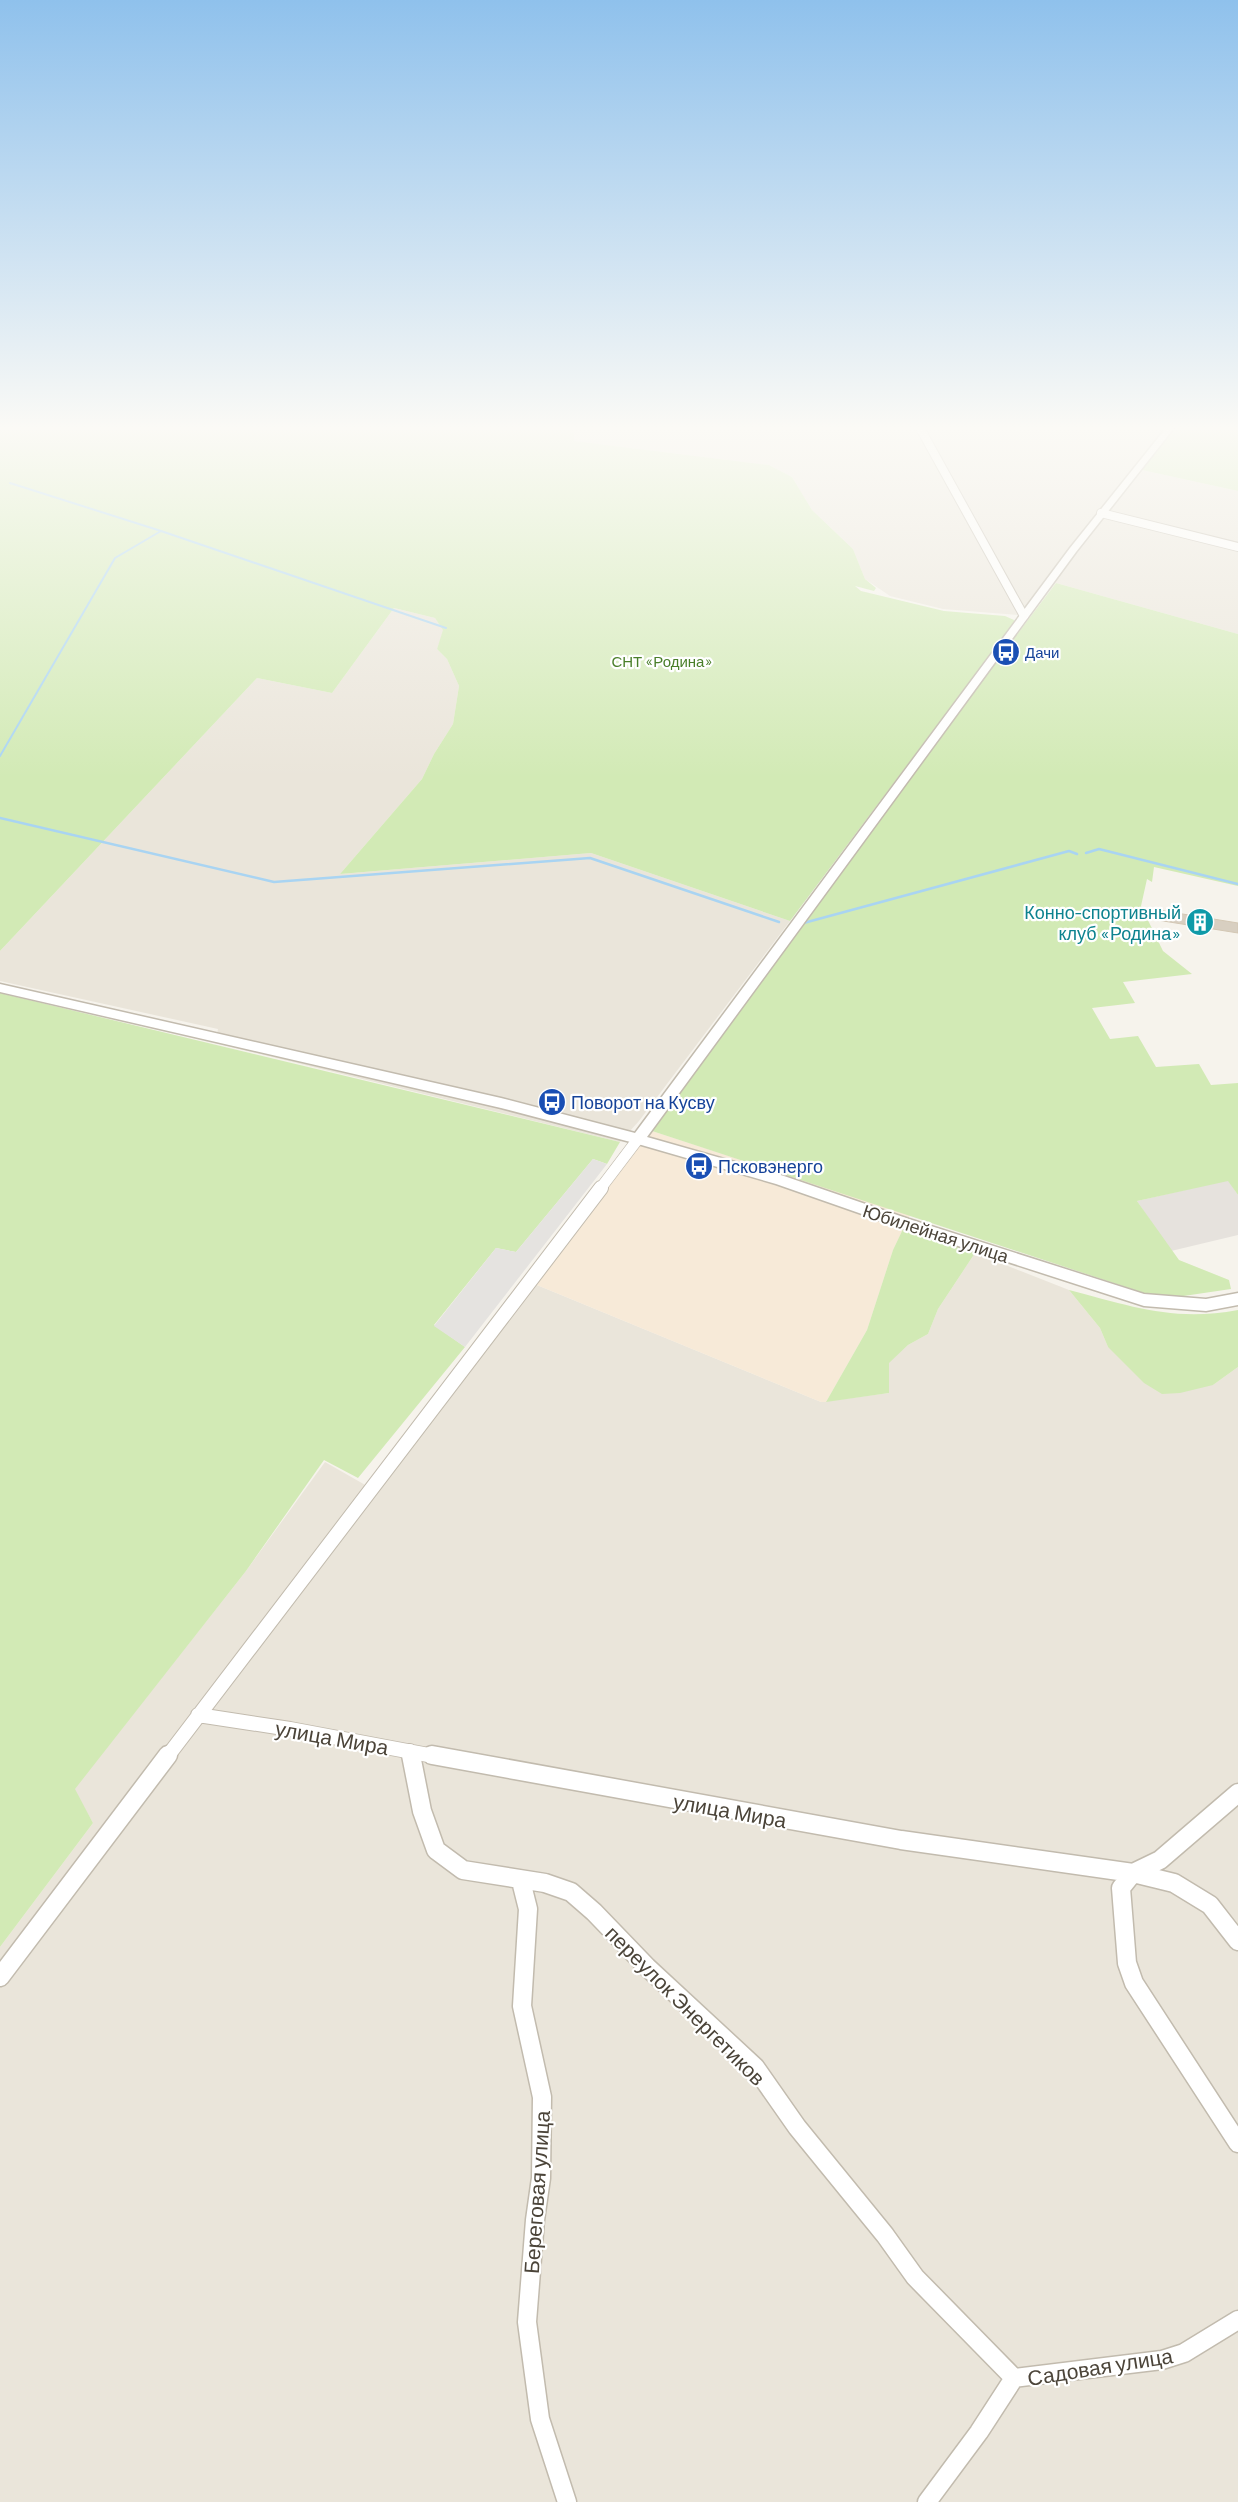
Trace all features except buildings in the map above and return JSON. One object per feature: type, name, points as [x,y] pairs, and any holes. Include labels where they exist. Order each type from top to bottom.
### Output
[{"type":"street","points":[[985,545],[1024,616]]},
{"type":"street","points":[[0,1977],[638,1139],[788,930],[1077,545]]},
{"type":"street","name":"Юбилейная улица","points":[[0,988],[501,1103],[638,1139],[779,1180],[912,1226],[1144,1300],[1187,1305],[1238,1299]]},
{"type":"street","name":"улица Мира","points":[[198,1715],[290,1729],[901,1840],[1132,1873],[1174,1883],[1210,1905],[1238,1941]]},
{"type":"street","name":"переулок Энергетиков","points":[[410,1751],[422,1811],[436,1850],[463,1870],[521,1881],[545,1883],[571,1892],[755,2067],[797,2127],[916,2278],[1014,2378]]},
{"type":"street","points":[[1238,1793],[1160,1860],[1132,1873],[1121,1888],[1127,1963],[1134,1983],[1238,2143]]},
{"type":"street","name":"Береговая улица","points":[[521,1881],[528,1909],[522,2006],[542,2097],[540,2124],[541,2178],[535,2220],[527,2322],[540,2419],[567,2502]]},
{"type":"street","name":"Садовая улица","points":[[927,2502],[979,2432],[1014,2378],[1162,2360],[1184,2353],[1238,2320]]},
{"type":"shaded area","points":[[849,545],[1238,545],[1238,634],[1056,583],[1030,616],[943,609],[890,596],[865,579],[853,549]]},
{"type":"shaded area","points":[[394,608],[435,618],[444,630],[437,649],[447,659],[459,686],[453,724],[434,754],[422,779],[340,874],[591,853],[790,921],[639,1121],[620,1142],[215,1043],[218,1029],[0,981],[0,951],[257,678],[332,693]]},
{"type":"shaded area","points":[[649,1130],[910,1215],[893,1250],[867,1330],[826,1402],[821,1402],[532,1283]]},
{"type":"shaded area","points":[[593,1159],[607,1164],[465,1347],[434,1326],[496,1248],[516,1252]]},
{"type":"shaded area","points":[[1228,1180],[1238,1195],[1238,1235],[1171,1251],[1137,1201]]},
{"type":"shaded area","points":[[975,1253],[1069,1290],[1100,1328],[1108,1347],[1213,1385],[1238,1367],[1238,2502],[0,2502],[0,1947],[93,1823],[74,1789],[246,1571],[325,1462],[374,1490],[532,1283],[821,1402],[889,1393],[888,1363],[908,1345],[928,1334],[938,1309]]},
{"type":"green space","name":"СНТ «Родина»","points":[[0,545],[849,545],[853,549],[865,579],[876,588],[874,591],[855,586],[861,591],[944,611],[1005,616],[1014,620],[1014,623],[790,921],[591,853],[340,874],[422,779],[434,754],[453,724],[459,686],[447,659],[437,649],[443,630],[435,618],[394,608],[332,693],[257,678],[0,951]]},
{"type":"green space","points":[[1056,583],[1238,634],[1238,886],[1154,867],[1152,882],[1147,879],[1141,906],[1163,951],[1192,974],[1123,982],[1135,1003],[1092,1008],[1110,1039],[1138,1036],[1156,1067],[1199,1064],[1211,1085],[1238,1083],[1238,1195],[1228,1181],[1137,1201],[1179,1260],[1229,1280],[1231,1289],[1170,1298],[1144,1293],[649,1130],[908,778]]},
{"type":"green space","points":[[0,993],[620,1142],[607,1164],[593,1159],[516,1252],[496,1248],[434,1325],[465,1347],[358,1478],[324,1460],[246,1571],[75,1789],[93,1823],[0,1947]]},
{"type":"green space","points":[[903,1229],[975,1253],[938,1309],[928,1334],[908,1345],[889,1363],[889,1393],[826,1402],[867,1330],[893,1250]]},
{"type":"green space","points":[[1069,1290],[1133,1307],[1172,1313],[1215,1313],[1238,1310],[1238,1367],[1213,1385],[1180,1393],[1162,1394],[1144,1383],[1108,1347],[1100,1328]]},
{"type":"waterway","points":[[0,756],[115,558],[138,545]]},
{"type":"waterway","points":[[201,545],[446,628]]},
{"type":"waterway","points":[[0,818],[274,882],[590,858],[779,922]]},
{"type":"waterway","points":[[1086,853],[1099,849],[1238,884]]},
{"type":"waterway","points":[[800,924],[1069,851],[1077,854]]},
{"type":"place","name":"Дачи","points":[[1006,652]]},
{"type":"place","name":"Конно-спортивный клуб «Родина»","points":[[1200,922]]},
{"type":"place","name":"Поворот на Кусву","points":[[552,1102]]},
{"type":"place","name":"Псковэнерго","points":[[699,1166]]}]
